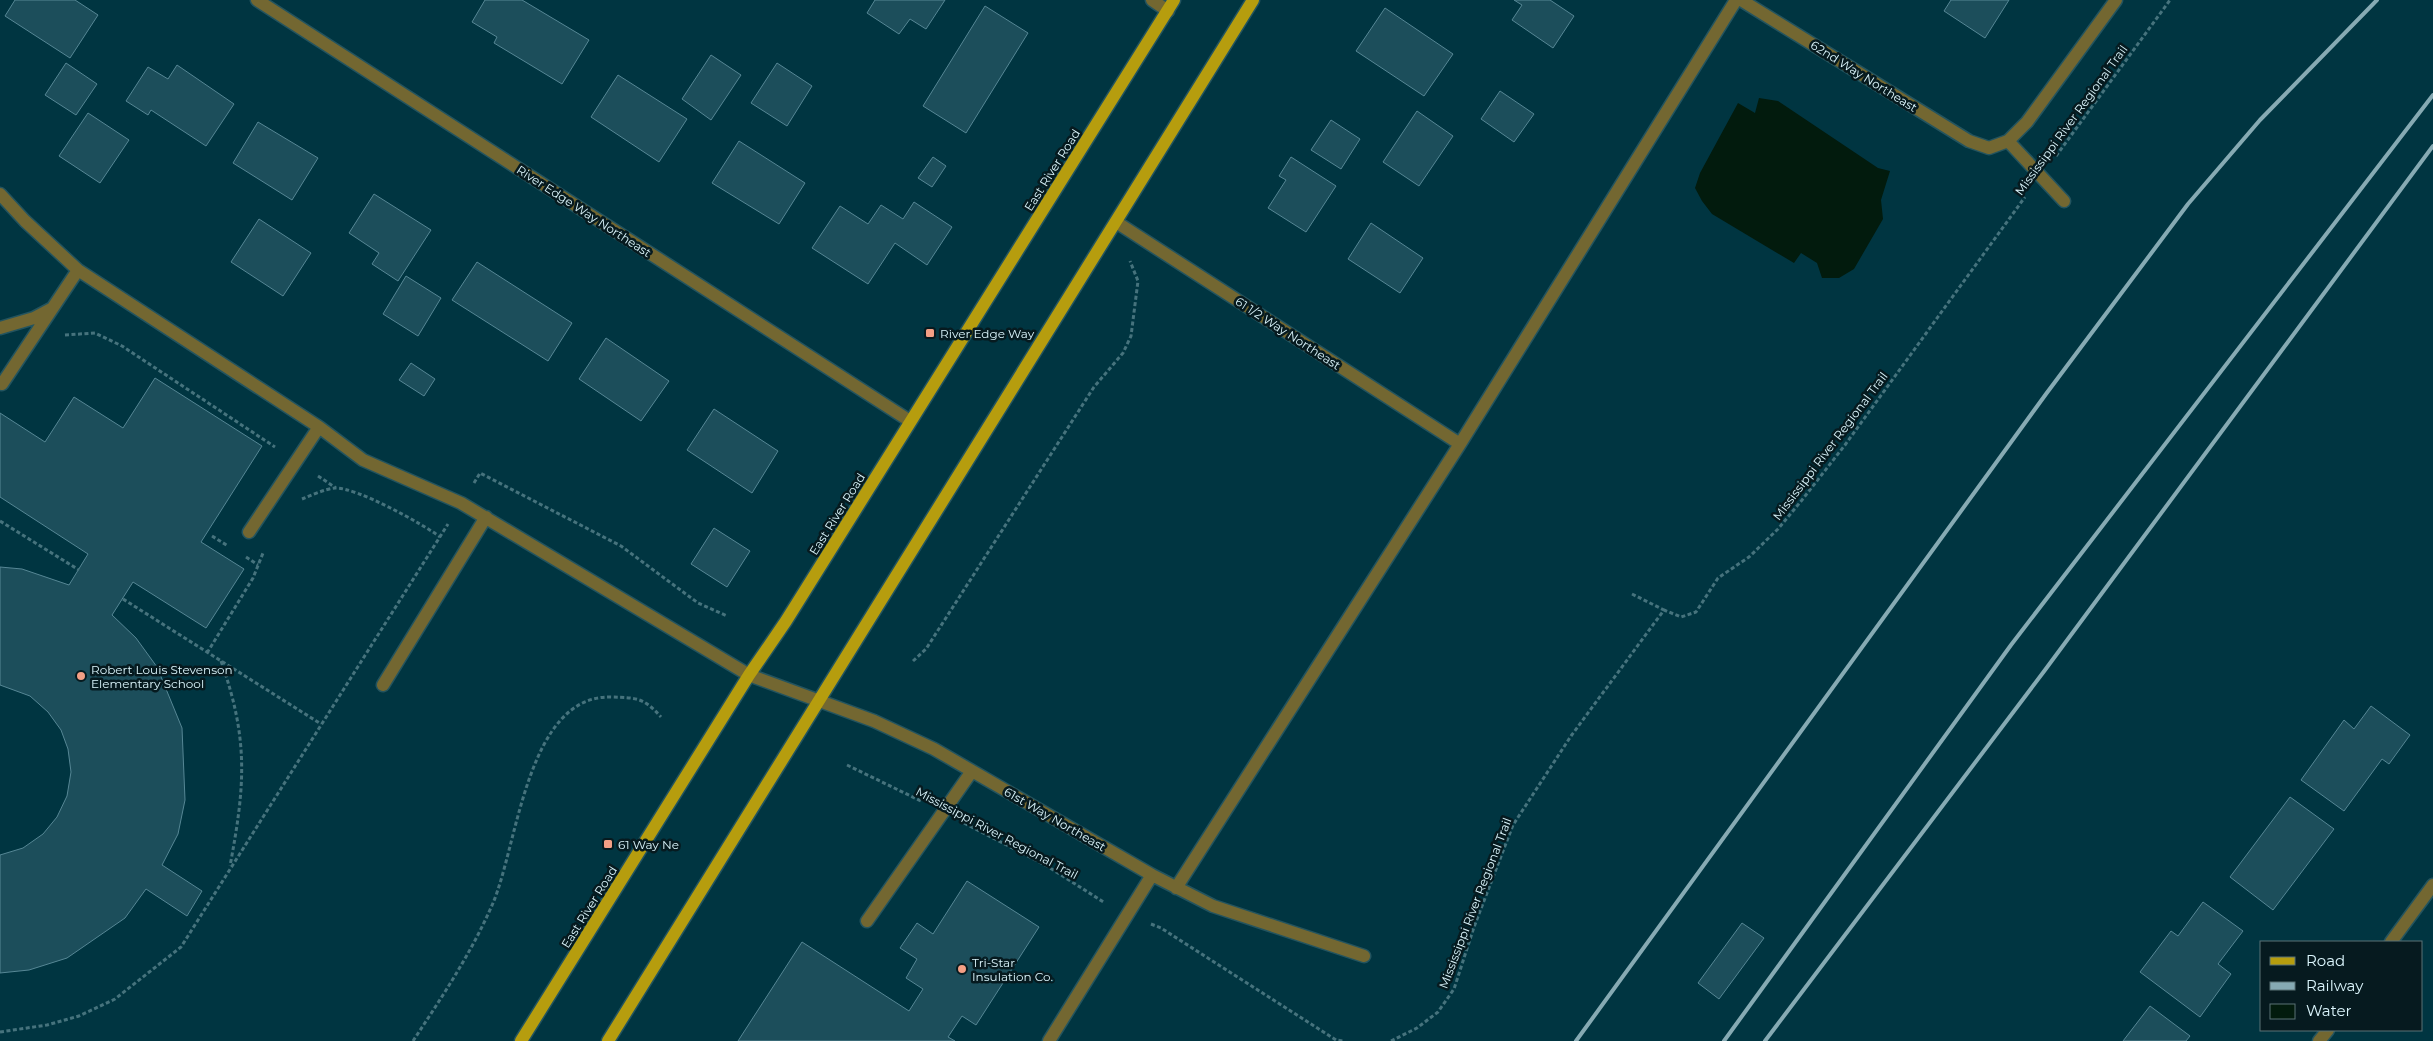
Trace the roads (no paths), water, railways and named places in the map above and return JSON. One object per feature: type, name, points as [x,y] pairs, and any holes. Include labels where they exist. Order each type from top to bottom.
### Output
[{"type":"main road","points":[[608,1041],[1253,0]]},
{"type":"main road","name":"East River Road","points":[[521,1041],[1171,5]]},
{"type":"street","name":"River Edge Way Northeast","points":[[257,0],[910,422]]},
{"type":"street","points":[[1152,0],[1171,5]]},
{"type":"street","points":[[1176,888],[1460,444],[1736,0]]},
{"type":"street","name":"62nd Way Northeast","points":[[1741,0],[1969,141],[1988,148],[2008,141]]},
{"type":"street","points":[[2064,200],[2008,141],[2027,122],[2116,0]]},
{"type":"street","name":"61st Way Northeast","points":[[0,194],[25,221],[78,270],[319,427],[364,460],[461,503],[749,675],[874,721],[934,749],[1176,888],[1213,906],[1364,956]]},
{"type":"street","name":"61 1/2 Way Northeast","points":[[1116,222],[1460,444]]},
{"type":"street","points":[[2,384],[78,270]]},
{"type":"street","points":[[0,328],[34,318],[53,308]]},
{"type":"street","points":[[249,532],[319,427]]},
{"type":"street","points":[[383,685],[486,517]]},
{"type":"street","points":[[867,920],[972,772]]},
{"type":"street","points":[[1050,1041],[1152,875]]},
{"type":"street","points":[[2392,941],[2433,885]]},
{"type":"street","points":[[2319,1041],[2327,1031]]},
{"type":"water","points":[[1759,98],[1778,101],[1878,168],[1890,171],[1881,200],[1883,219],[1854,269],[1839,278],[1822,278],[1817,263],[1801,253],[1794,263],[1712,214],[1695,188],[1700,173],[1738,103],[1755,113]]},
{"type":"railway","points":[[1576,1041],[2046,394],[2188,204],[2260,120],[2377,0]]},
{"type":"railway","points":[[1724,1041],[2011,645],[2433,95]]},
{"type":"railway","points":[[1765,1041],[2045,670],[2433,146]]},
{"type":"place","name":"River Edge Way","points":[[930,333]]},
{"type":"place","name":"Robert Louis Stevenson Elementary School","points":[[81,676]]},
{"type":"place","name":"61 Way Ne","points":[[608,844]]},
{"type":"place","name":"Tri-Star Insulation Co.","points":[[962,969]]}]
